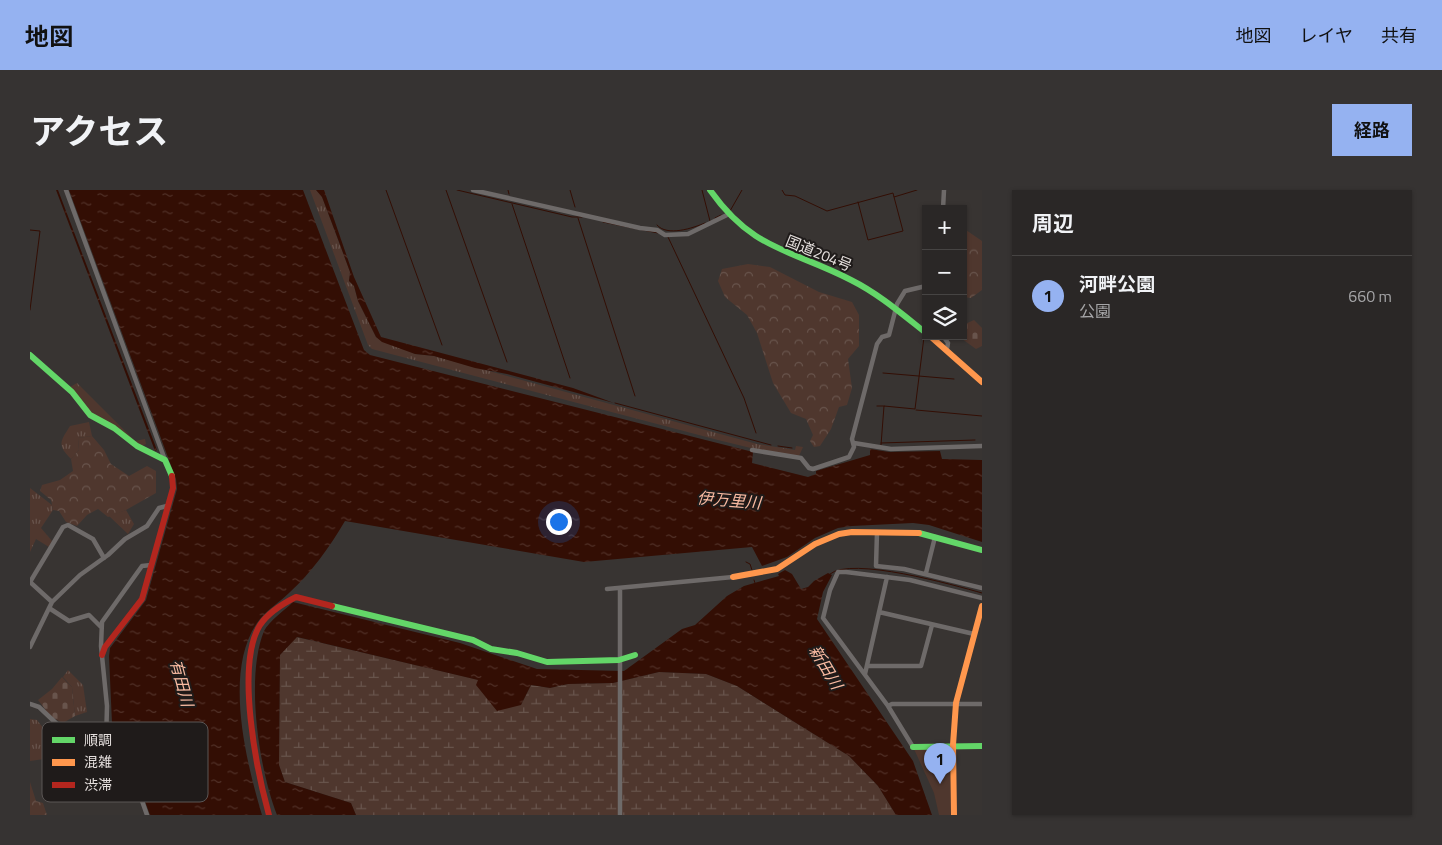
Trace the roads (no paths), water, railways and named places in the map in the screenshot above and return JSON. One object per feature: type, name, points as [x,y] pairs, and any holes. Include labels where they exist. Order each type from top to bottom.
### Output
[{"type":"main road","name":"国道204号","points":[[710,190],[727,215],[757,240],[849,278],[874,293],[922,330]]},
{"type":"main road","points":[[935,340],[982,382]]},
{"type":"main road","points":[[30,355],[72,392],[90,415],[114,428],[137,446],[165,460],[173,483],[142,599],[105,648],[102,655]]},
{"type":"main road","points":[[733,577],[777,569],[815,544],[831,537],[852,532],[910,532],[935,536],[982,550]]},
{"type":"main road","points":[[269,815],[262,791],[248,710],[252,653],[256,632],[264,620],[296,596],[473,640],[491,649],[517,653],[539,661],[619,662],[635,655]]},
{"type":"main road","points":[[954,815],[956,704],[982,606]]},
{"type":"main road","points":[[913,747],[982,746]]},
{"type":"street","points":[[66,190],[165,460]]},
{"type":"street","points":[[473,190],[672,236],[688,234],[727,215]]},
{"type":"street","points":[[943,205],[944,190]]},
{"type":"street","points":[[752,450],[801,458],[809,468],[813,469],[849,457],[877,344],[882,337],[888,335],[895,309],[905,291],[922,287]]},
{"type":"street","points":[[946,340],[948,343],[947,349]]},
{"type":"street","points":[[854,443],[891,449],[982,446]]},
{"type":"street","points":[[30,647],[52,602],[80,574],[104,558],[125,539],[148,526],[159,508],[167,506]]},
{"type":"street","points":[[52,602],[30,582],[63,527],[68,525],[93,539],[104,558]]},
{"type":"street","points":[[877,532],[876,566],[926,574],[982,588]]},
{"type":"street","points":[[926,574],[935,536]]},
{"type":"street","points":[[100,627],[142,566],[150,565]]},
{"type":"street","points":[[913,747],[888,706],[823,618],[830,590],[838,572],[926,583],[982,598]]},
{"type":"street","points":[[608,589],[733,577]]},
{"type":"street","points":[[865,674],[887,577]]},
{"type":"street","points":[[620,588],[620,815]]},
{"type":"street","points":[[49,608],[70,622],[89,615],[100,627],[107,706],[107,722]]},
{"type":"street","points":[[879,612],[974,634]]},
{"type":"street","points":[[867,666],[921,666],[932,625]]},
{"type":"street","points":[[30,704],[38,707],[55,722]]},
{"type":"street","points":[[888,706],[892,704],[982,704]]},
{"type":"street","points":[[142,802],[147,815]]},
{"type":"water","points":[[56,190],[58,190],[157,450],[155,451]]},
{"type":"water","points":[[69,190],[303,190],[364,350],[370,355],[753,452],[752,463],[808,477],[816,474],[816,471],[870,455],[870,449],[889,452],[940,451],[942,459],[982,460],[982,542],[929,525],[913,523],[852,526],[838,528],[815,538],[787,557],[762,566],[752,547],[584,562],[345,521],[313,568],[260,619],[249,639],[242,662],[240,688],[244,742],[262,815],[150,815],[145,802],[208,802],[208,722],[112,722],[110,648],[146,600],[177,489],[176,479]]},
{"type":"water","points":[[316,190],[324,190],[354,277],[381,337],[573,388],[614,403],[434,356],[415,354],[382,342],[376,337],[358,301],[354,286],[349,281],[350,272],[322,197]]},
{"type":"water","name":"新田川","points":[[785,570],[792,574],[801,589],[808,587],[828,573],[832,575],[823,592],[817,619],[913,761],[932,815],[896,815],[878,786],[849,756],[737,686],[706,674],[659,672],[613,683],[568,684],[550,688],[531,685],[521,705],[497,711],[476,685],[478,680],[297,637],[280,655],[279,765],[285,782],[351,803],[356,815],[277,815],[270,796],[260,749],[255,698],[255,673],[258,651],[266,627],[293,602],[460,643],[537,669],[624,671],[682,629],[695,625],[727,596],[744,586],[779,576],[778,574]]},
{"type":"waterway","points":[[386,190],[442,345]]},
{"type":"waterway","points":[[446,190],[507,362]]},
{"type":"waterway","points":[[457,190],[572,217],[582,217]]},
{"type":"waterway","points":[[508,190],[509,194]]},
{"type":"waterway","points":[[570,190],[575,207]]},
{"type":"waterway","points":[[702,190],[710,221]]},
{"type":"waterway","points":[[730,211],[742,190]]},
{"type":"waterway","points":[[782,190],[785,195],[795,196],[827,211],[893,193],[894,197],[917,190]]},
{"type":"waterway","points":[[858,202],[868,240],[903,231],[894,197]]},
{"type":"waterway","points":[[512,204],[570,378]]},
{"type":"waterway","points":[[715,218],[721,215]]},
{"type":"waterway","points":[[578,218],[635,396]]},
{"type":"waterway","points":[[603,222],[658,233]]},
{"type":"waterway","points":[[657,225],[661,229],[673,231],[705,223]]},
{"type":"waterway","points":[[30,230],[40,231],[30,310]]},
{"type":"waterway","points":[[668,237],[744,398],[756,433]]},
{"type":"waterway","points":[[881,445],[884,406],[915,409],[924,340]]},
{"type":"waterway","points":[[883,373],[954,379]]},
{"type":"waterway","points":[[615,403],[771,445]]},
{"type":"waterway","points":[[877,406],[884,406]]},
{"type":"waterway","points":[[916,410],[982,416]]},
{"type":"waterway","points":[[881,443],[975,440]]},
{"type":"waterway","points":[[778,446],[792,448]]},
{"type":"waterway","points":[[746,562],[750,564],[752,570]]},
{"type":"waterway","points":[[830,574],[841,569],[880,570],[927,579],[982,593]]},
{"type":"waterway","points":[[754,580],[756,586]]},
{"type":"place","name":"河畔公園","points":[[940,784]]},
{"type":"water label","name":"伊万里川","points":[[729,500]]},
{"type":"water label","name":"有田川","points":[[182,683]]}]
